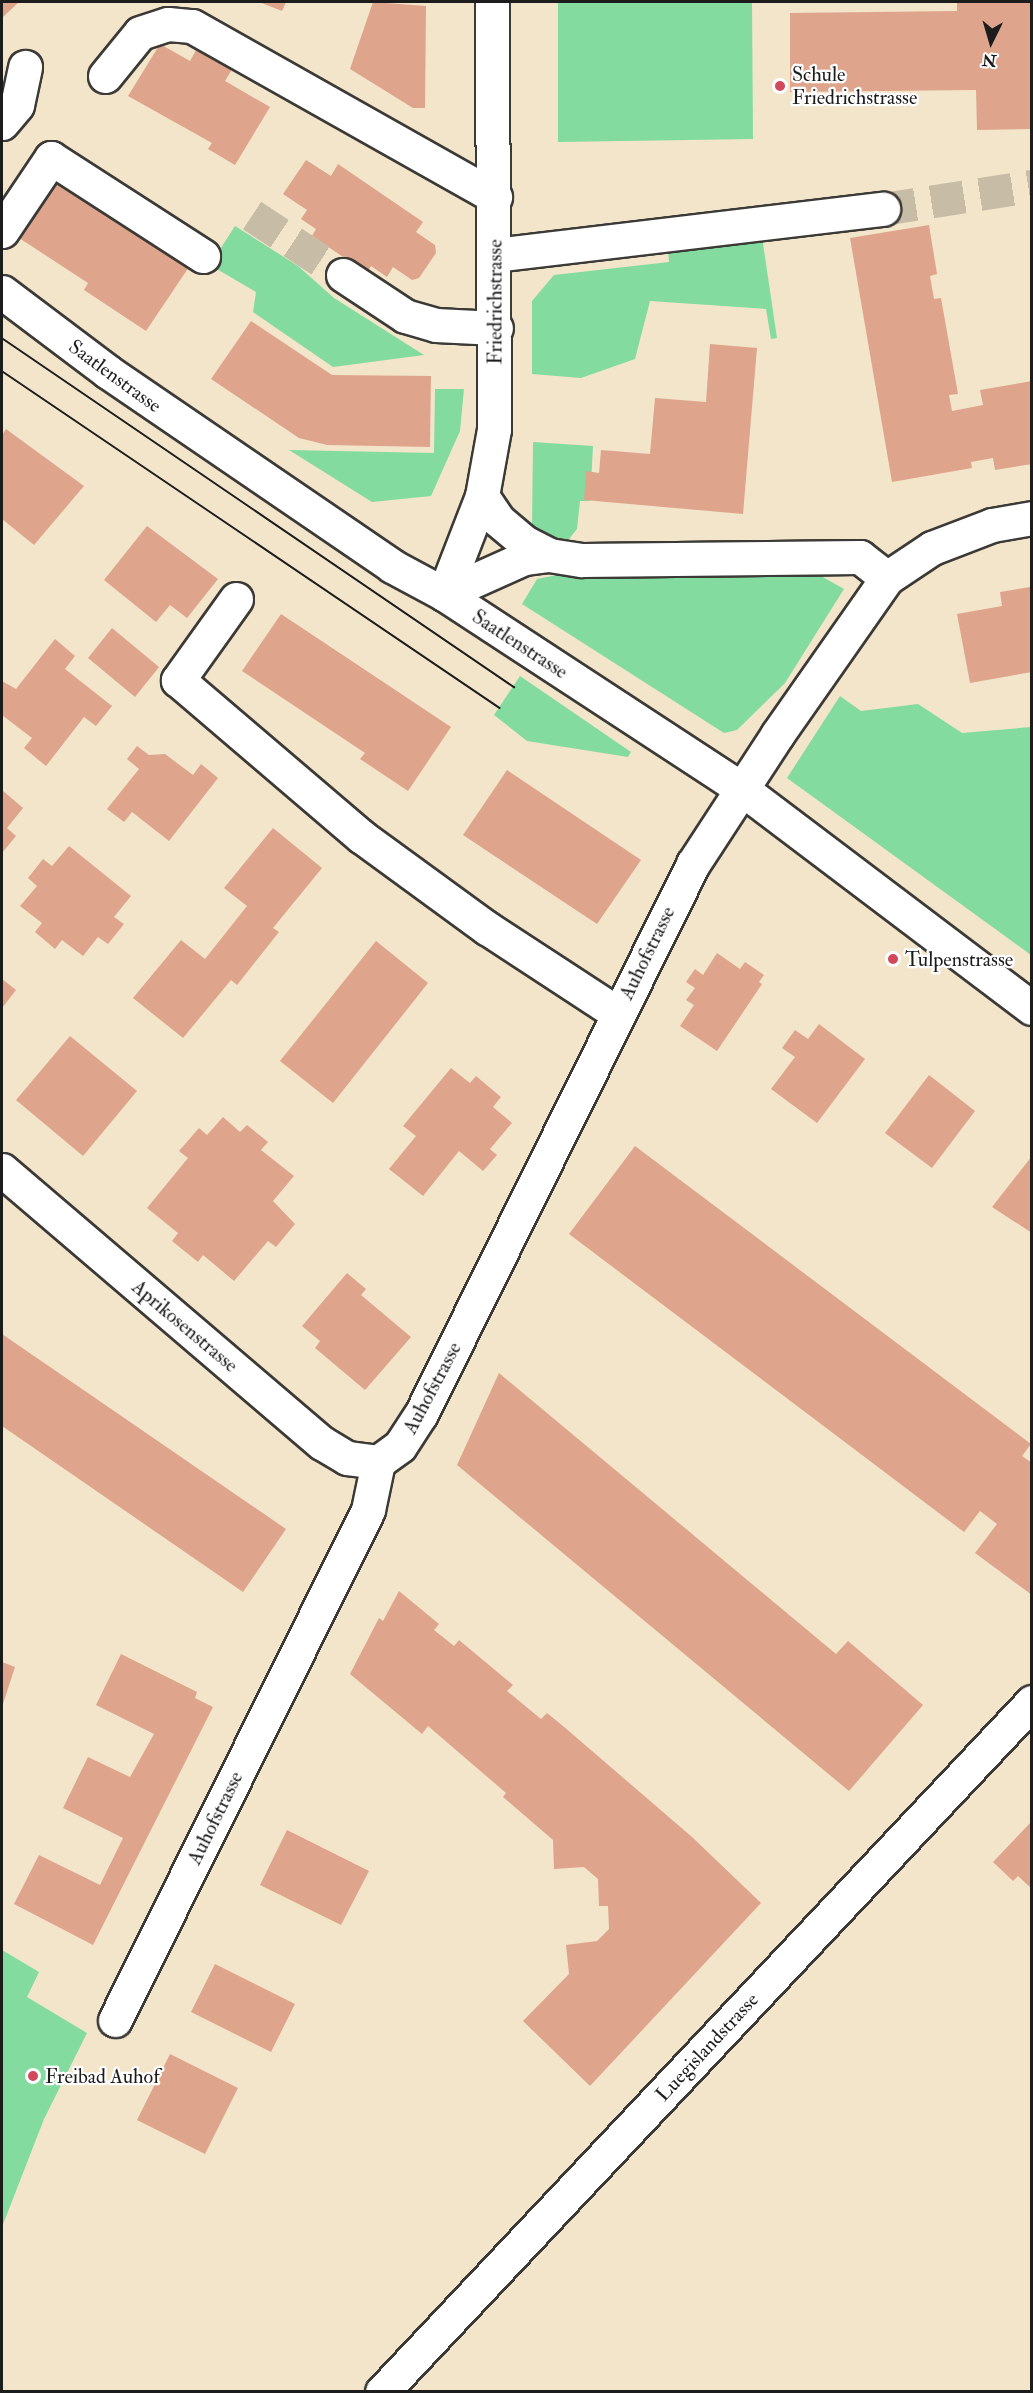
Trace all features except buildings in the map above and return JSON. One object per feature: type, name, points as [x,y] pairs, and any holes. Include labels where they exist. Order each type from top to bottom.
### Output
[{"type":"street","name":"Friedrichstrasse","points":[[444,594],[482,496],[494,429],[496,328],[492,2]]},
{"type":"street","points":[[105,76],[140,33],[168,24],[192,26],[495,197]]},
{"type":"street","points":[[2,123],[17,105],[25,67]]},
{"type":"street","points":[[2,231],[51,158],[203,256]]},
{"type":"street","points":[[495,255],[883,209]]},
{"type":"street","points":[[343,275],[405,316],[436,325],[496,328]]},
{"type":"street","name":"Saatlenstrasse","points":[[2,292],[117,379],[392,566],[444,594],[742,789],[1032,1008]]},
{"type":"street","points":[[482,496],[498,520],[524,542],[549,555]]},
{"type":"street","points":[[742,789],[887,578],[932,548],[992,525],[1032,518]]},
{"type":"street","points":[[444,594],[524,558],[549,555],[582,560],[860,557],[887,578]]},
{"type":"street","points":[[236,598],[178,680],[362,837],[486,928],[617,1013]]},
{"type":"street","name":"Auhofstrasse","points":[[115,2020],[368,1510],[378,1462],[400,1446],[421,1414],[673,900],[742,789]]},
{"type":"street","name":"Aprikosenstrasse","points":[[2,1170],[322,1443],[347,1458],[378,1462]]},
{"type":"street","name":"Luegislandstrasse","points":[[382,2391],[1032,1702]]},
{"type":"green space","points":[[558,2],[752,2],[753,139],[558,142]]},
{"type":"green space","points":[[235,226],[298,266],[334,298],[424,355],[333,367],[253,312],[256,292],[210,265]]},
{"type":"green space","points":[[762,237],[777,338],[771,339],[766,309],[650,301],[635,359],[581,378],[532,374],[532,301],[554,275],[669,262],[668,248]]},
{"type":"green space","points":[[435,389],[464,389],[460,431],[431,496],[372,502],[289,450],[434,453]]},
{"type":"green space","points":[[533,442],[593,446],[590,501],[580,501],[577,529],[569,539],[556,541],[543,537],[532,525]]},
{"type":"green space","points":[[582,570],[814,572],[844,589],[785,683],[737,730],[724,733],[522,604],[537,579]]},
{"type":"green space","points":[[520,676],[631,752],[628,757],[527,741],[494,715]]},
{"type":"green space","points":[[840,696],[861,711],[918,704],[962,733],[1031,727],[1031,955],[787,778]]},
{"type":"green space","name":"Freibad Auhof","points":[[2,1950],[39,1972],[27,1997],[87,2033],[44,2119],[2,2227]]},
{"type":"tunnel","points":[[883,209],[1032,186]]},
{"type":"tunnel","points":[[252,215],[343,275]]},
{"type":"tram line","points":[[2,338],[514,687]]},
{"type":"tram line","points":[[2,371],[500,708]]},
{"type":"place","name":"Schule Friedrichstrasse","points":[[780,86]]},
{"type":"place","name":"Tulpenstrasse","points":[[893,959]]},
{"type":"place","name":"Freibad Auhof","points":[[33,2076]]}]
